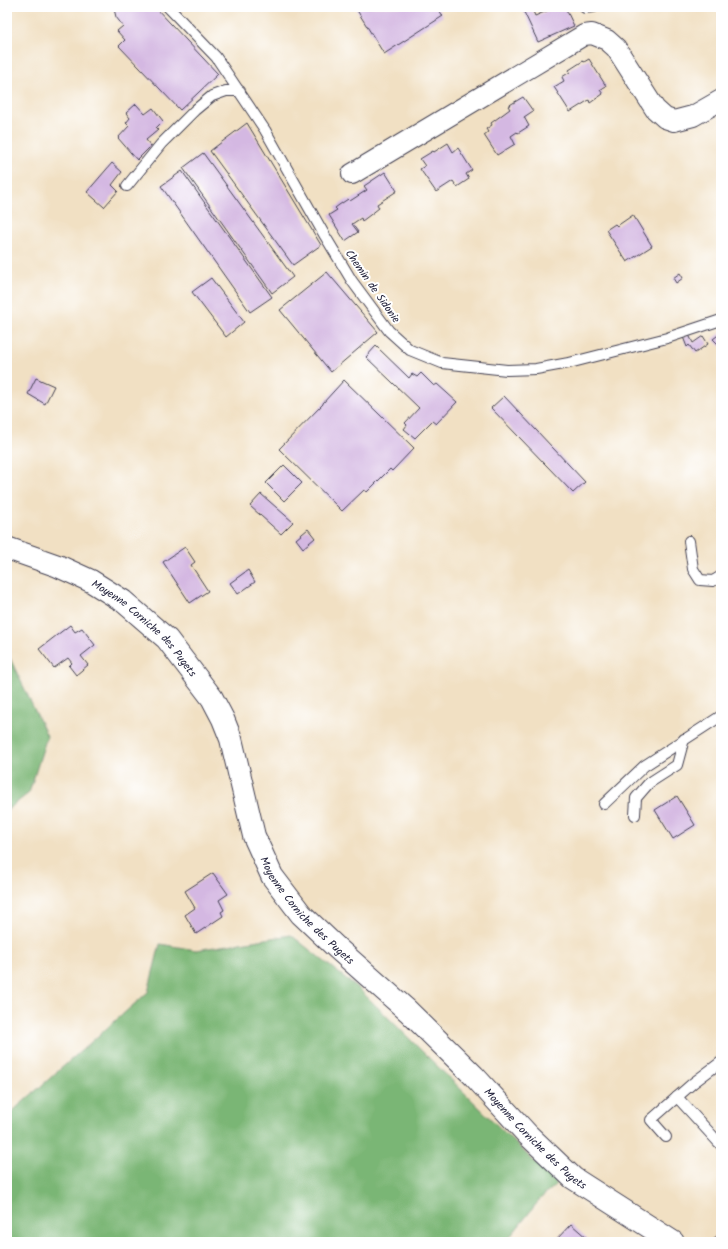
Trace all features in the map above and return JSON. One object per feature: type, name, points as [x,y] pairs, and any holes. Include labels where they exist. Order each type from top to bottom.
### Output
[{"type":"street","points":[[352,174],[584,35],[592,34],[607,40],[616,48],[655,109],[665,118],[674,121],[693,116],[721,100]]},
{"type":"street","name":"Moyenne Corniche des Pugets","points":[[7,548],[58,566],[91,582],[123,601],[168,639],[212,698],[223,720],[231,739],[254,836],[272,876],[301,914],[408,1011],[474,1076],[528,1135],[573,1178],[674,1242]]},
{"type":"lane","name":"Chemin de Sidonie","points":[[168,7],[216,57],[265,130],[352,281],[389,331],[410,350],[442,363],[507,370],[536,368],[570,363],[667,338],[721,320]]},
{"type":"lane","points":[[584,7],[594,7]]},
{"type":"lane","points":[[127,186],[162,144],[195,110],[212,96],[226,91],[240,92]]},
{"type":"lane","points":[[688,541],[692,569],[700,580],[713,581],[721,576]]},
{"type":"lane","points":[[604,804],[644,766],[721,716]]},
{"type":"lane","points":[[636,815],[636,798],[649,783],[677,764],[684,739]]},
{"type":"lane","points":[[666,1137],[651,1120],[693,1083],[721,1062]]},
{"type":"lane","points":[[677,1097],[721,1145]]},
{"type":"green space","points":[[7,652],[47,736],[29,793],[7,810]]},
{"type":"green space","points":[[291,935],[359,989],[557,1184],[541,1198],[506,1242],[7,1242],[7,1116],[148,992],[160,944],[196,950]]},
{"type":"building","points":[[117,7],[155,7],[218,74],[180,110],[119,46],[125,40],[117,31],[123,26],[116,17],[114,9]]},
{"type":"building","points":[[355,7],[437,7],[443,16],[384,54]]},
{"type":"building","points":[[556,7],[565,7],[574,26],[538,42],[524,12],[532,9],[535,16]]},
{"type":"building","points":[[589,59],[606,86],[600,90],[603,94],[590,103],[589,100],[570,112],[554,87],[564,81],[562,77],[570,72],[569,70]]},
{"type":"building","points":[[523,97],[533,111],[524,117],[529,126],[511,136],[515,144],[497,155],[484,135],[488,132],[486,129],[492,125],[491,123],[510,109],[508,106]]},
{"type":"building","points":[[136,104],[145,114],[153,108],[163,121],[156,128],[158,130],[146,140],[151,146],[137,160],[118,138],[129,126],[126,123],[130,118],[126,113]]},
{"type":"building","points":[[247,123],[321,245],[293,265],[210,151]]},
{"type":"building","points":[[448,143],[453,152],[458,148],[472,170],[466,174],[469,179],[457,187],[453,181],[436,192],[420,169],[425,166],[420,159]]},
{"type":"building","points":[[203,153],[293,277],[272,293],[183,168]]},
{"type":"building","points":[[112,163],[122,172],[112,185],[118,191],[104,207],[87,192]]},
{"type":"building","points":[[182,171],[272,297],[250,312],[161,186]]},
{"type":"building","points":[[385,172],[397,191],[377,204],[379,208],[362,221],[361,218],[352,224],[358,232],[345,241],[329,215],[337,210],[335,208],[348,199],[350,201],[367,190],[364,186]]},
{"type":"building","points":[[633,215],[652,246],[627,262],[606,230],[615,224],[617,226]]},
{"type":"building","points":[[327,272],[378,332],[331,372],[280,310]]},
{"type":"building","points":[[680,273],[683,278],[676,283],[673,278]]},
{"type":"building","points":[[211,278],[244,322],[226,337],[192,292]]},
{"type":"building","points":[[721,333],[721,347],[713,339]]},
{"type":"building","points":[[689,335],[693,343],[703,336],[708,344],[695,353],[689,345],[687,347],[683,337]]},
{"type":"building","points":[[376,346],[409,378],[412,374],[417,377],[421,373],[434,386],[437,384],[457,402],[436,424],[432,421],[415,438],[404,429],[407,425],[405,423],[419,408],[366,357]]},
{"type":"building","points":[[36,378],[54,386],[45,404],[28,394]]},
{"type":"building","points":[[344,380],[414,448],[392,471],[390,469],[367,492],[364,490],[342,511],[279,449]]},
{"type":"building","points":[[504,396],[585,482],[573,493],[491,408]]},
{"type":"building","points":[[284,465],[302,483],[284,501],[266,483]]},
{"type":"building","points":[[261,494],[293,522],[281,534],[250,506]]},
{"type":"building","points":[[308,529],[315,538],[303,548],[296,539]]},
{"type":"building","points":[[185,547],[195,562],[191,565],[208,591],[190,603],[163,562]]},
{"type":"building","points":[[248,570],[255,582],[238,594],[230,583]]},
{"type":"building","points":[[70,625],[75,632],[82,628],[95,645],[81,656],[88,665],[76,675],[69,666],[72,663],[68,658],[54,668],[39,649]]},
{"type":"building","points":[[677,796],[695,825],[673,839],[655,810]]},
{"type":"building","points":[[213,873],[228,894],[219,900],[224,910],[221,912],[223,916],[196,934],[185,915],[195,908],[185,891]]},
{"type":"building","points":[[571,1224],[588,1239],[586,1242],[558,1242],[556,1240]]},
{"type":"building","points":[[721,1231],[721,1242],[717,1242],[714,1239]]}]
